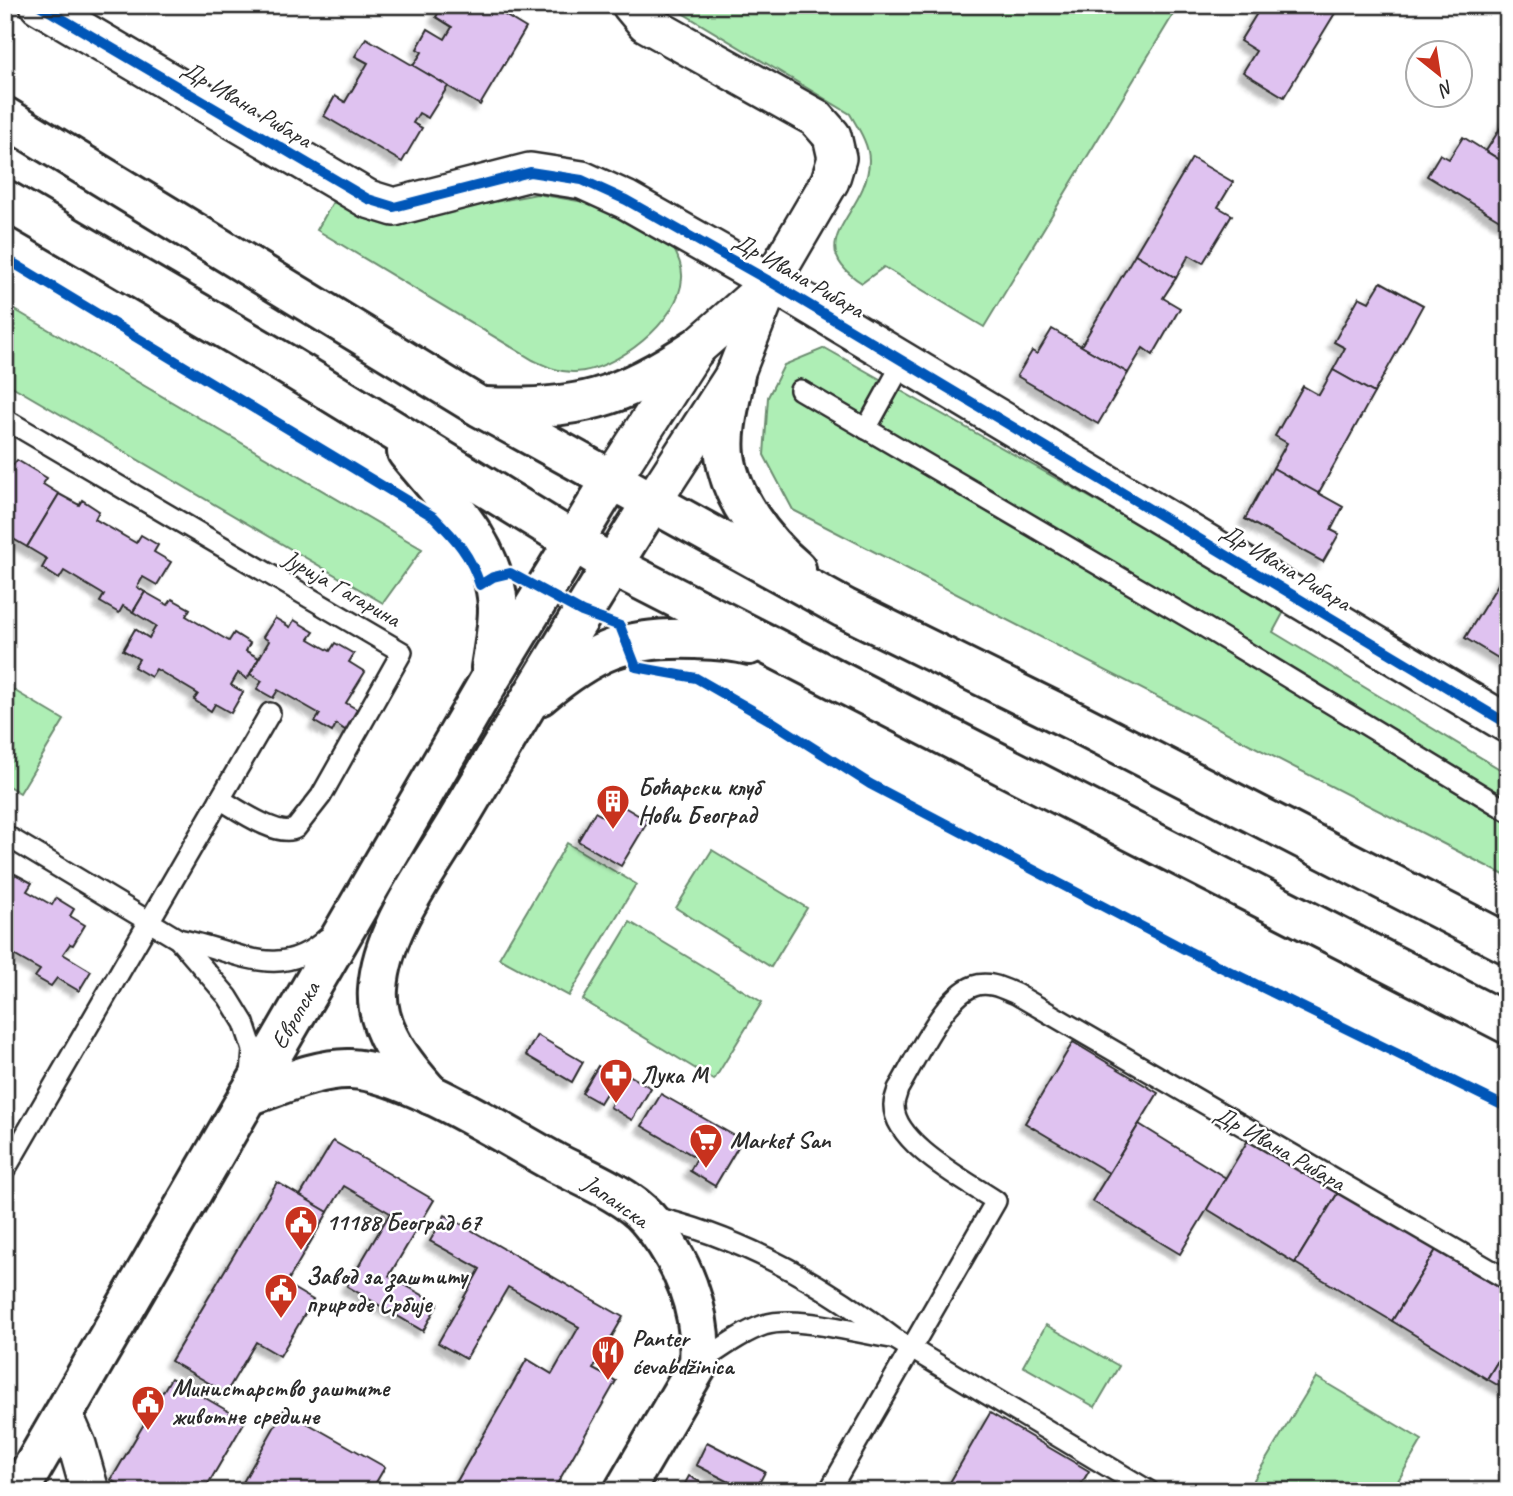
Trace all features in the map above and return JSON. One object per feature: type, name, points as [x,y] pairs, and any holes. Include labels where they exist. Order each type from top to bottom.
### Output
[{"type":"main road","points":[[5,117],[480,407],[844,608],[1082,725],[1508,944]]},
{"type":"main road","points":[[5,200],[287,365],[612,565],[1508,1024]]},
{"type":"main road","points":[[480,407],[526,409],[583,403],[625,390],[663,371],[696,348]]},
{"type":"main road","points":[[735,374],[725,432],[725,455],[732,482],[762,534],[792,565],[844,608]]},
{"type":"main road","points":[[388,428],[464,521],[481,548],[493,578],[498,610],[489,681]]},
{"type":"main road","name":"Др Ивана Рибара","points":[[574,542],[612,480]]},
{"type":"main road","name":"Др Ивана Рибара","points":[[612,565],[652,502]]},
{"type":"main road","name":"Европска","points":[[19,1491],[489,681],[574,542]]},
{"type":"main road","points":[[522,711],[612,565]]},
{"type":"main road","points":[[522,711],[561,678],[592,658],[627,642],[666,638],[740,642],[801,661]]},
{"type":"main road","name":"Јапанска","points":[[430,1095],[389,1040],[380,1016],[377,990],[382,965],[392,933],[522,711]]},
{"type":"main road","name":"Јапанска","points":[[248,1096],[316,1074],[351,1069],[430,1095],[611,1192],[644,1214],[663,1237],[685,1280],[701,1340],[699,1363]]},
{"type":"main road","points":[[624,1491],[699,1363]]},
{"type":"street","name":"Др Ивана Рибара","points":[[39,5],[368,199],[394,207],[530,172],[564,175],[626,200],[771,282],[1508,724]]},
{"type":"street","name":"Др Ивана Рибара","points":[[631,5],[646,23],[816,118],[832,136],[837,158],[830,181],[771,282],[735,374],[652,502]]},
{"type":"street","name":"Др Ивана Рибара","points":[[612,480],[696,348],[771,282]]},
{"type":"street","points":[[64,1415],[77,1445],[90,1491]]},
{"type":"lane","points":[[866,429],[904,362]]},
{"type":"lane","points":[[800,390],[1203,626],[1508,811]]},
{"type":"lane","name":"Јурија Гагарина","points":[[5,419],[402,652],[304,822],[290,832],[283,832],[220,799]]},
{"type":"lane","points":[[5,1170],[270,713]]},
{"type":"lane","points":[[5,835],[178,939],[228,997],[244,1023],[253,1050],[248,1096]]},
{"type":"lane","points":[[178,939],[281,963],[313,951],[357,909]]},
{"type":"lane","name":"Др Ивана Рибара","points":[[829,1491],[904,1343],[996,1201],[931,1157],[910,1138],[899,1122],[894,1106],[898,1089],[954,998],[975,986],[994,984],[1016,994],[1508,1280]]},
{"type":"lane","points":[[644,1214],[695,1226],[778,1264],[1149,1491]]},
{"type":"lane","points":[[699,1363],[735,1339],[764,1325],[789,1321],[904,1343]]},
{"type":"green space","points":[[669,5],[1179,5],[984,327],[884,267],[862,283],[844,268],[836,254],[836,240],[859,196],[866,179],[869,160],[865,142],[850,114]]},
{"type":"green space","points":[[537,194],[602,205],[670,242],[677,255],[682,278],[670,311],[643,341],[608,363],[575,372],[553,369],[533,360],[317,230],[334,200],[376,218],[436,213]]},
{"type":"green space","points":[[5,304],[422,549],[383,603],[5,382]]},
{"type":"green space","points":[[825,348],[1286,608],[1273,632],[1508,774],[1508,877],[793,510],[764,455],[768,397],[784,365]]},
{"type":"green space","points":[[5,685],[64,720],[20,793],[5,784]]},
{"type":"green space","points":[[567,843],[636,884],[569,996],[499,958]]},
{"type":"green space","points":[[712,850],[807,908],[771,967],[676,908]]},
{"type":"green space","points":[[630,922],[762,1002],[714,1080],[583,1000]]},
{"type":"green space","points":[[1046,1325],[1119,1366],[1095,1407],[1023,1366]]},
{"type":"green space","points":[[1316,1377],[1422,1440],[1392,1491],[1265,1491],[1252,1483]]},
{"type":"building","points":[[443,5],[488,5],[526,28],[480,105],[413,66],[422,52],[417,49],[428,29],[445,39],[452,27],[436,17]]},
{"type":"building","points":[[1262,5],[1340,5],[1284,97],[1243,72],[1256,51],[1240,41]]},
{"type":"building","points":[[366,38],[448,86],[428,118],[419,113],[413,123],[422,128],[402,162],[324,116],[335,96],[345,102],[368,63],[355,56]]},
{"type":"building","points":[[1508,116],[1508,165],[1486,151]]},
{"type":"building","points":[[1463,137],[1508,165],[1508,225],[1427,176],[1440,154],[1449,159]]},
{"type":"building","points":[[1192,158],[1233,182],[1218,207],[1232,215],[1203,263],[1189,255],[1176,278],[1135,254]]},
{"type":"building","points":[[1135,254],[1176,278],[1163,298],[1180,308],[1153,355],[1143,348],[1128,373],[1081,346]]},
{"type":"building","points":[[1381,282],[1423,305],[1374,393],[1333,370],[1345,348],[1334,342],[1359,297],[1369,302]]},
{"type":"building","points":[[1052,329],[1128,373],[1098,424],[1017,376],[1032,351],[1037,354]]},
{"type":"building","points":[[1333,370],[1374,393],[1318,494],[1273,468],[1287,443],[1275,436],[1303,386],[1319,395]]},
{"type":"building","points":[[5,460],[13,465],[17,460],[47,478],[43,484],[59,494],[27,547],[13,539],[9,547],[5,545]]},
{"type":"building","points":[[1273,468],[1343,507],[1331,530],[1339,534],[1323,562],[1245,519]]},
{"type":"building","points":[[59,494],[79,505],[82,500],[99,511],[95,519],[136,543],[141,535],[158,545],[154,552],[171,562],[157,585],[143,577],[137,587],[145,592],[133,612],[123,606],[119,613],[100,602],[104,595],[64,571],[59,579],[42,568],[47,559],[27,547]]},
{"type":"building","points":[[1508,568],[1508,664],[1465,638]]},
{"type":"building","points":[[145,592],[168,605],[172,599],[190,609],[186,616],[229,641],[234,633],[250,643],[246,651],[259,658],[247,679],[238,673],[231,685],[243,692],[231,713],[215,704],[211,711],[194,700],[198,694],[156,669],[151,677],[134,667],[139,659],[123,650],[135,629],[149,638],[156,626],[133,612]]},
{"type":"building","points":[[275,618],[290,627],[294,620],[314,632],[309,639],[330,651],[335,643],[354,654],[349,662],[365,672],[346,703],[360,711],[348,732],[336,724],[332,732],[315,722],[320,714],[278,690],[273,698],[257,689],[262,681],[250,674],[269,641],[263,637]]},
{"type":"building","name":"Боћарски клуб Нови Београд","points":[[614,801],[648,821],[621,866],[578,841],[595,812],[604,817]]},
{"type":"building","points":[[15,874],[32,883],[27,891],[52,905],[56,898],[74,909],[70,916],[85,925],[73,945],[70,944],[63,954],[91,971],[79,991],[57,978],[51,986],[35,977],[40,970],[5,950],[5,878],[11,881]]},
{"type":"building","points":[[537,1035],[583,1062],[572,1082],[526,1055]]},
{"type":"building","points":[[1073,1042],[1158,1093],[1109,1173],[1025,1123]]},
{"type":"building","points":[[598,1066],[616,1077],[600,1103],[582,1093]]},
{"type":"building","points":[[629,1075],[651,1088],[632,1120],[610,1107]]},
{"type":"building","points":[[661,1094],[742,1140],[715,1186],[690,1171],[697,1158],[642,1126]]},
{"type":"building","points":[[1139,1124],[1226,1178],[1180,1254],[1092,1201]]},
{"type":"building","points":[[1250,1137],[1339,1191],[1295,1263],[1207,1209]]},
{"type":"building","points":[[333,1141],[434,1200],[389,1276],[438,1304],[423,1331],[347,1286],[390,1213],[344,1186],[328,1212],[300,1196]]},
{"type":"building","points":[[277,1182],[328,1212],[286,1284],[313,1300],[280,1356],[256,1342],[226,1393],[171,1361]]},
{"type":"building","points":[[1339,1191],[1436,1250],[1392,1321],[1295,1263]]},
{"type":"building","points":[[445,1215],[623,1317],[593,1369],[616,1381],[553,1491],[469,1491],[456,1483],[527,1359],[552,1374],[579,1327],[508,1287],[466,1359],[438,1343],[480,1269],[430,1241]]},
{"type":"building","points":[[1436,1250],[1508,1293],[1508,1344],[1487,1379],[1392,1321]]},
{"type":"building","points":[[1508,1344],[1508,1391],[1487,1379]]},
{"type":"building","points":[[171,1378],[245,1421],[204,1491],[130,1491],[111,1480]]},
{"type":"building","points":[[284,1410],[385,1467],[371,1491],[238,1491]]},
{"type":"building","points":[[990,1413],[1089,1471],[1077,1491],[945,1491]]},
{"type":"building","points":[[707,1442],[765,1472],[755,1491],[747,1491],[696,1465]]},
{"type":"building","points":[[689,1476],[716,1491],[681,1491]]},
{"type":"cycle path","points":[[39,5],[368,199],[394,207],[530,172],[582,180],[626,200],[771,282],[1508,724]]},
{"type":"cycle path","points":[[5,258],[434,517],[462,548],[480,585],[493,577],[510,573],[582,612],[620,626],[636,667],[696,678],[771,721],[870,784],[1188,951],[1508,1108]]},
{"type":"place","name":"Боћарски клуб Нови Београд","points":[[613,831]]},
{"type":"place","name":"Лука М","points":[[616,1105]]},
{"type":"place","name":"Market San","points":[[706,1170]]},
{"type":"place","name":"11188 Београд 67","points":[[301,1252]]},
{"type":"place","name":"Завод за заштиту природе Србије","points":[[281,1320]]},
{"type":"place","name":"Panter ćevabdžinica","points":[[608,1382]]},
{"type":"place","name":"Министарство заштите животне средине","points":[[148,1432]]}]
